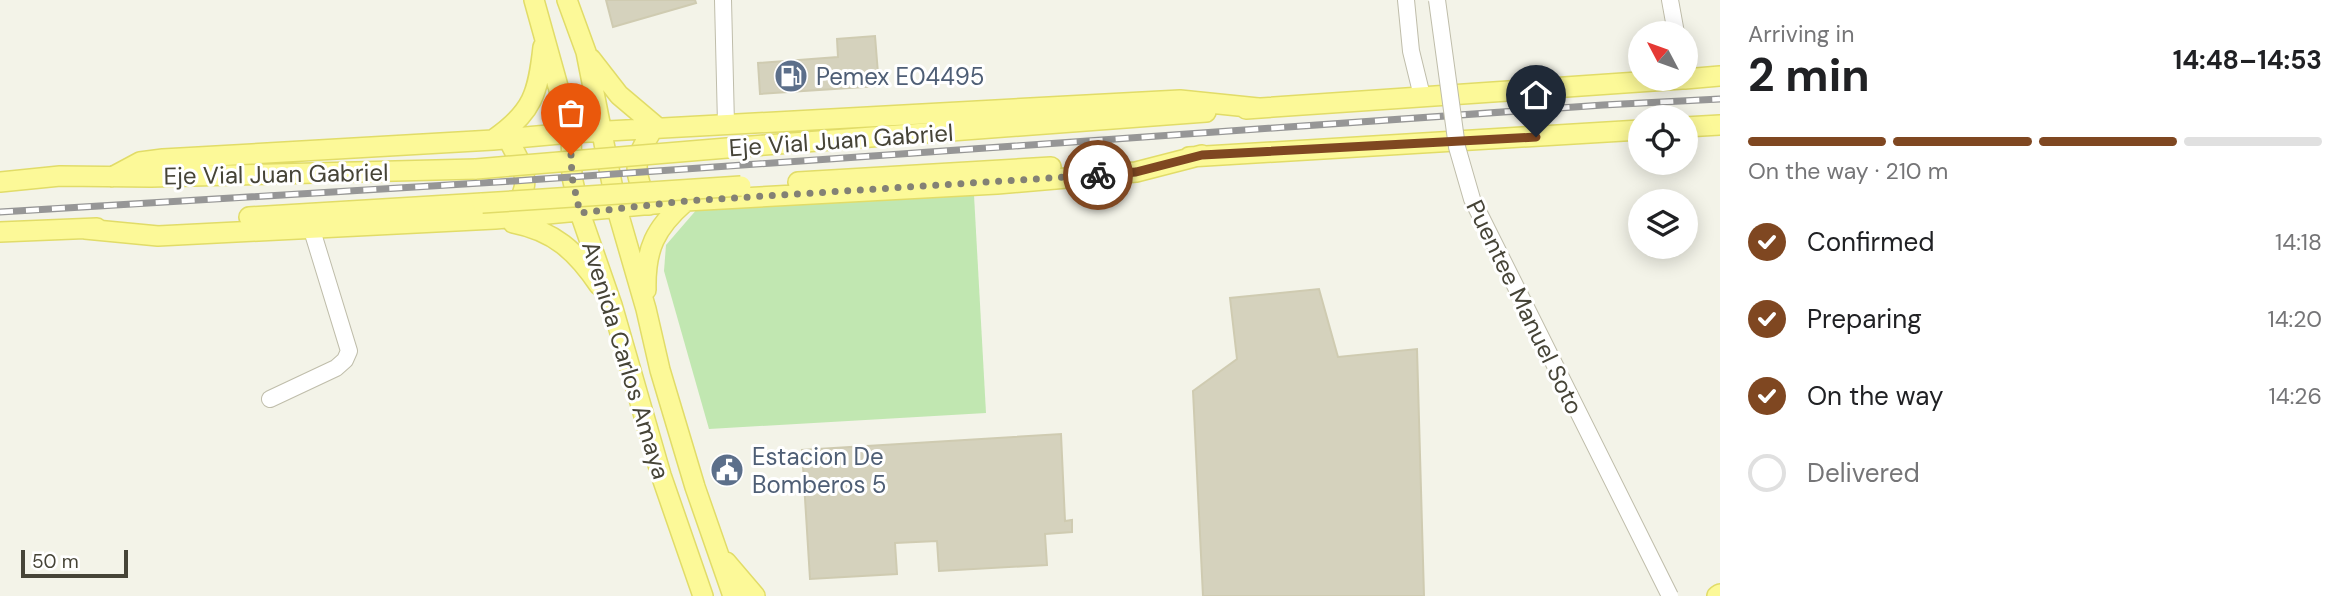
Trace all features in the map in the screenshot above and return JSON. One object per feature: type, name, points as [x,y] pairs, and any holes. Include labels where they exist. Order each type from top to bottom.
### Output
[{"type":"main road","name":"Avenida Carlos Amaya","points":[[534,0],[571,133],[572,177],[580,213],[612,305],[668,496],[703,596]]},
{"type":"main road","name":"Avenida Carlos Amaya","points":[[567,0],[586,52],[617,209],[646,309],[660,370],[695,487],[733,596]]},
{"type":"main road","points":[[501,139],[534,99],[544,35]]},
{"type":"main road","points":[[586,52],[619,95],[656,128]]},
{"type":"main road","name":"Eje Vial Juan Gabriel","points":[[1698,75],[1720,76]]},
{"type":"main road","name":"Eje Vial Juan Gabriel","points":[[0,182],[60,176],[476,169],[1628,80]]},
{"type":"main road","points":[[112,177],[140,162],[163,159],[603,131],[1181,100],[1258,108]]},
{"type":"main road","points":[[1698,126],[1720,125]]},
{"type":"main road","points":[[650,205],[638,181],[636,166],[639,151],[656,128]]},
{"type":"main road","name":"Eje Vial Juan Gabriel","points":[[0,232],[85,229],[930,172],[1094,165],[1202,155],[1628,131]]},
{"type":"main road","points":[[499,218],[523,197],[525,185],[524,172],[501,139]]},
{"type":"main road","points":[[85,229],[158,236],[580,213],[686,201],[1125,173],[1202,155]]},
{"type":"main road","points":[[646,309],[646,272],[653,241],[667,218],[686,201]]},
{"type":"main road","points":[[499,218],[545,232],[562,243],[594,277],[612,305]]},
{"type":"main road","points":[[632,380],[660,370]]},
{"type":"main road","points":[[668,496],[695,487]]},
{"type":"main road","points":[[681,532],[719,596]]},
{"type":"main road","points":[[718,552],[755,596]]},
{"type":"street","points":[[723,0],[726,124]]},
{"type":"street","points":[[1406,0],[1411,51],[1422,96]]},
{"type":"street","name":"Puentee Manuel Soto","points":[[1437,0],[1457,146],[1472,199],[1670,596]]},
{"type":"street","points":[[1670,0],[1674,21]]},
{"type":"street","points":[[270,399],[336,368],[345,360],[349,351],[311,227]]},
{"type":"green space","points":[[974,195],[986,413],[709,429],[664,271],[666,245],[698,208]]},
{"type":"building","points":[[606,0],[695,0],[696,3],[613,27]]},
{"type":"building","points":[[875,36],[879,86],[760,94],[758,63],[838,57],[837,39]]},
{"type":"building","points":[[1319,289],[1338,357],[1417,349],[1424,596],[1203,596],[1193,391],[1237,359],[1230,298]]},
{"type":"building","points":[[1061,434],[1065,521],[1072,520],[1072,532],[1045,534],[1047,565],[939,571],[937,541],[895,543],[897,574],[810,579],[802,450]]},
{"type":"railway","points":[[0,212],[514,181],[1720,99]]},
{"type":"way so far","points":[[571,155],[572,177],[580,213],[686,201],[997,184],[1098,175]]},
{"type":"place","name":"Pemex E04495","points":[[791,76]]},
{"type":"place","name":"Estacion De Bomberos 5","points":[[727,470]]},
{"type":"route","points":[[1098,175],[1136,172],[1202,155],[1536,137]]}]
